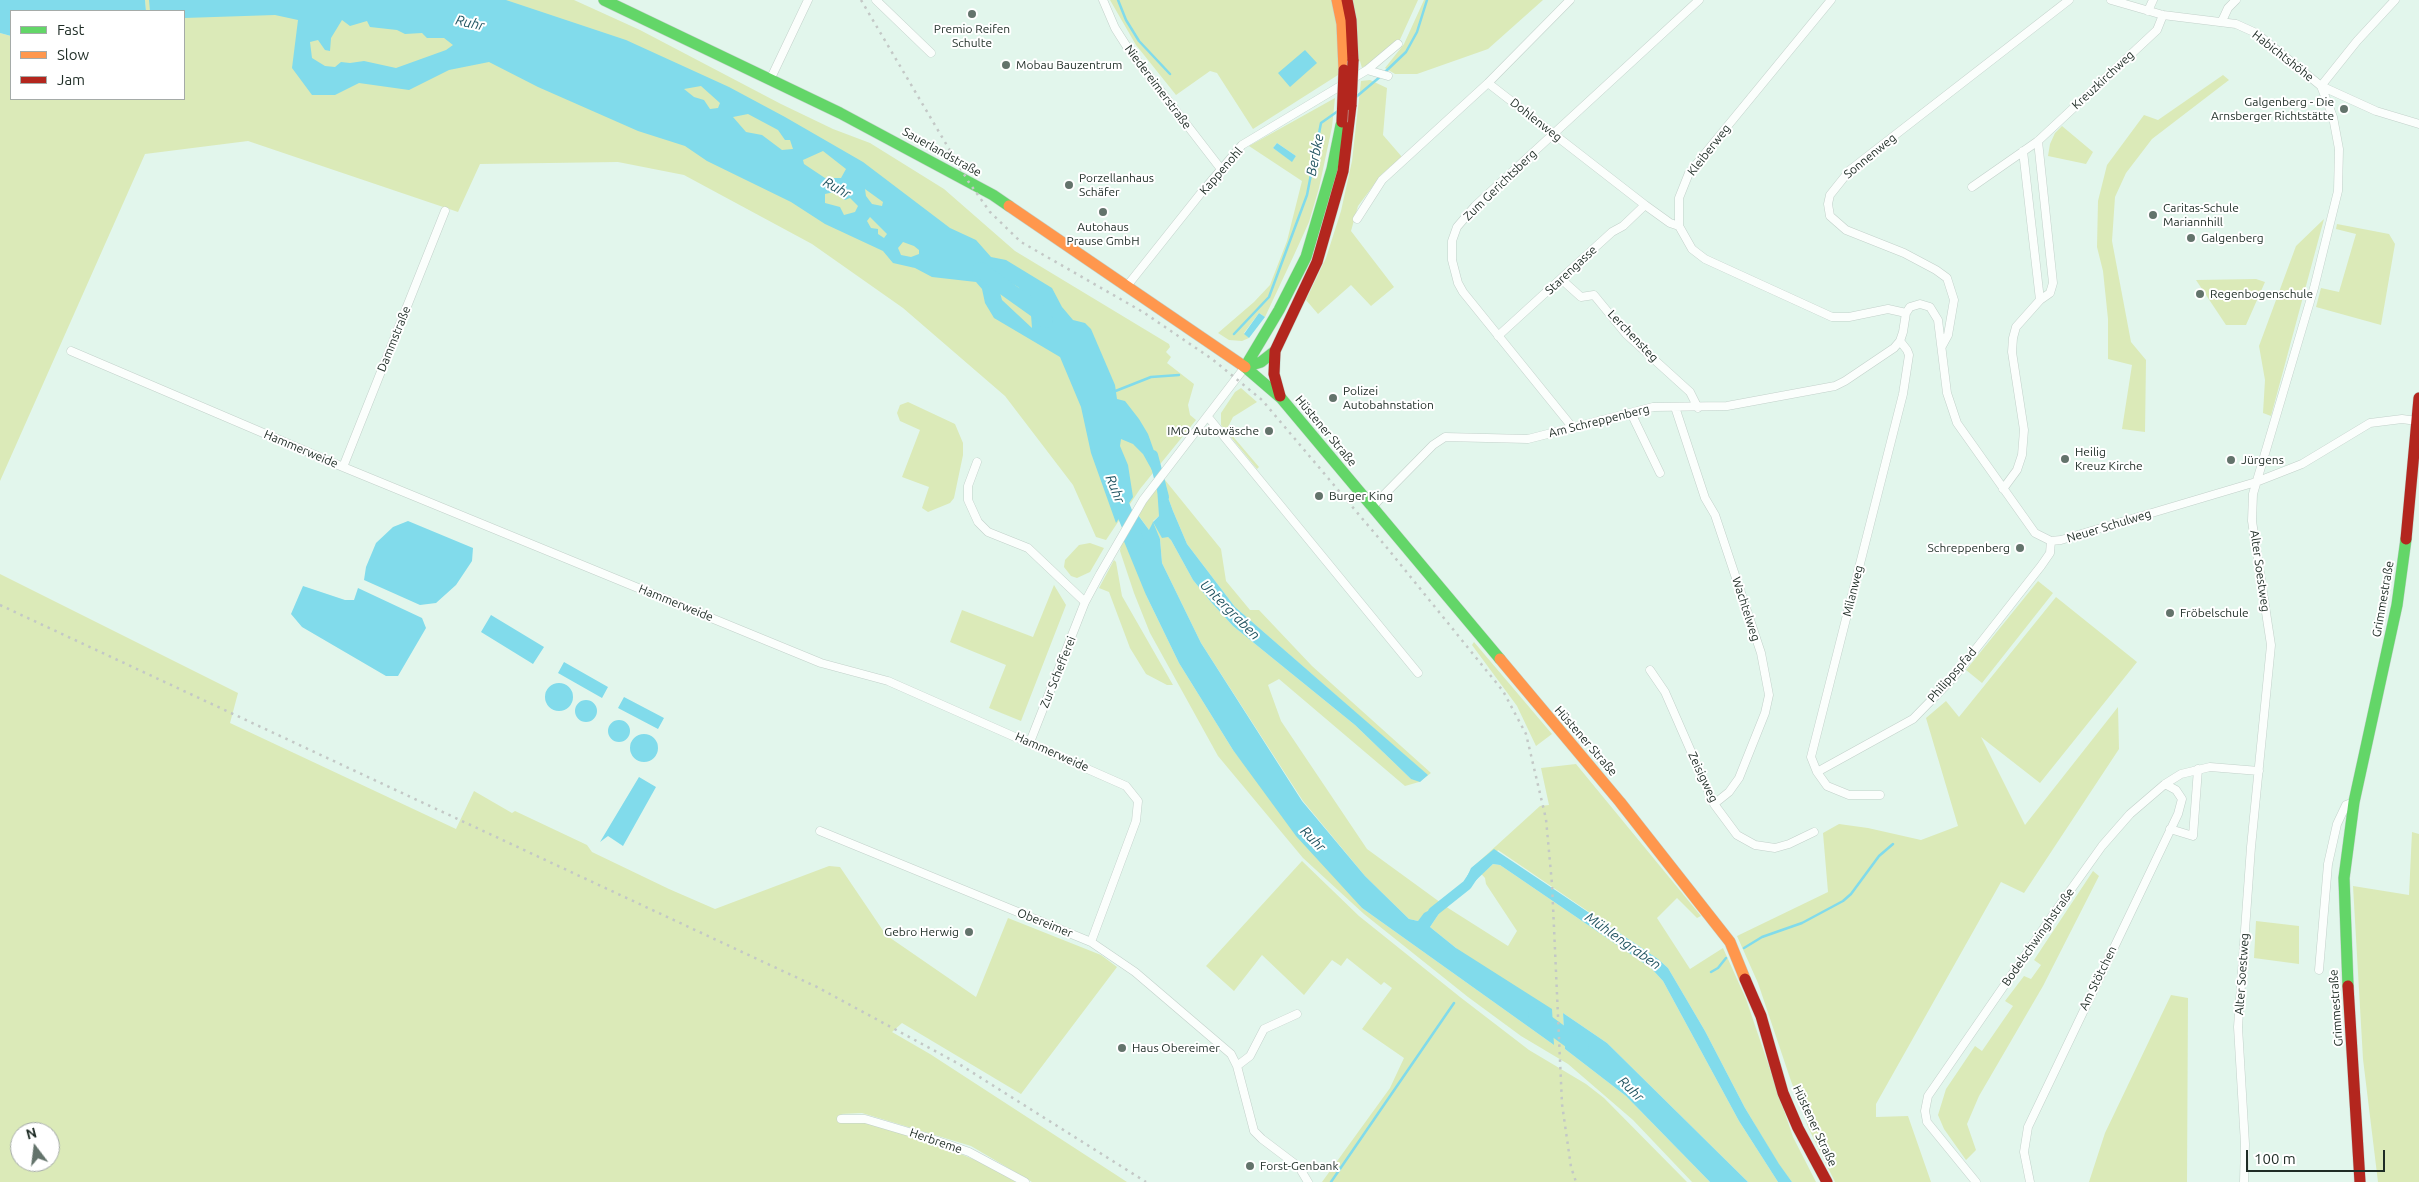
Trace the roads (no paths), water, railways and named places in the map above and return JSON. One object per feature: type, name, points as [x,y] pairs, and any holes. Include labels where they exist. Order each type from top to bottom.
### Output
[{"type":"main road","name":"Sauerlandstraße","points":[[604,0],[840,113],[993,195],[1245,367]]},
{"type":"main road","points":[[1245,367],[1279,310],[1306,257],[1332,169],[1342,122],[1344,70],[1342,24],[1337,0]]},
{"type":"main road","points":[[1281,398],[1274,374],[1275,351],[1317,262],[1343,172],[1351,106],[1353,61],[1351,20],[1347,0]]},
{"type":"main road","points":[[1245,367],[1261,362],[1275,351]]},
{"type":"main road","name":"Hüstener Straße","points":[[1245,367],[1281,398],[1371,508],[1620,802],[1730,942],[1761,1016],[1783,1093],[1798,1128],[1827,1182]]},
{"type":"main road","name":"Grimmestraße","points":[[2360,1182],[2343,896],[2354,802],[2398,605],[2419,398]]},
{"type":"street","points":[[770,80],[808,0]]},
{"type":"street","points":[[876,0],[880,6],[931,53]]},
{"type":"street","name":"Niedereimerstraße","points":[[1103,0],[1115,28],[1129,50],[1221,169]]},
{"type":"street","points":[[1357,218],[1382,180],[1488,83],[1570,0]]},
{"type":"street","name":"Zum Gerichtsberg","points":[[1573,428],[1498,336],[1458,283],[1452,260],[1452,241],[1457,227],[1475,206],[1699,0]]},
{"type":"street","name":"Kleiberweg","points":[[1831,0],[1690,173],[1679,198],[1679,226],[1692,249],[1706,259],[1832,317],[1849,317],[1888,309],[1906,313]]},
{"type":"street","name":"Sonnenweg","points":[[1942,346],[1948,335],[1954,300],[1947,278],[1904,253],[1842,227],[1830,216],[1828,204],[1830,195],[1850,170],[2068,0]]},
{"type":"street","name":"Habichtshöhe","points":[[2112,0],[2163,15],[2236,24],[2256,33],[2321,86],[2376,111],[2419,124]]},
{"type":"street","points":[[2148,11],[2153,0]]},
{"type":"street","points":[[2222,21],[2228,8],[2236,0]]},
{"type":"street","points":[[2321,86],[2357,41],[2395,0]]},
{"type":"street","name":"Kreuzkirchweg","points":[[1972,187],[2038,141],[2157,30],[2163,15]]},
{"type":"street","name":"Kappenohl","points":[[1127,286],[1242,145],[1367,70],[1398,44]]},
{"type":"street","points":[[1367,70],[1388,76]]},
{"type":"street","name":"Dohlenweg","points":[[1488,83],[1645,205],[1670,223],[1679,226]]},
{"type":"street","name":"Alter Soestweg","points":[[2244,1182],[2246,1144],[2238,1027],[2271,645],[2252,521],[2252,506],[2256,482],[2314,288],[2338,191],[2339,149],[2333,117],[2321,86]]},
{"type":"street","points":[[2003,489],[2017,470],[2022,455],[2024,430],[2012,352],[2013,338],[2016,327],[2040,300],[2050,293],[2053,283],[2038,141]]},
{"type":"street","points":[[2023,151],[2040,300]]},
{"type":"street","name":"Starengasse","points":[[1498,336],[1612,232],[1623,226],[1645,205]]},
{"type":"street","name":"Dammstraße","points":[[343,467],[446,212]]},
{"type":"street","name":"Lerchensteg","points":[[1561,279],[1581,297],[1594,295],[1626,334],[1690,392],[1698,408]]},
{"type":"street","name":"Neuer Schulweg","points":[[1906,313],[1910,307],[1920,304],[1930,307],[1938,320],[1948,393],[1957,423],[2034,533],[2051,541],[2061,540],[2256,482],[2302,464],[2370,423],[2402,419],[2417,421]]},
{"type":"street","points":[[1900,341],[1906,313]]},
{"type":"street","name":"Am Schreppenberg","points":[[1371,508],[1433,445],[1445,437],[1466,436],[1513,440],[1537,437],[1653,407],[1698,408],[1727,406],[1835,386],[1894,348],[1900,341]]},
{"type":"street","name":"Milanweg","points":[[1816,772],[1811,757],[1903,394],[1909,355],[1908,350],[1900,341]]},
{"type":"street","name":"Hammerweide","points":[[71,350],[343,467],[821,663],[888,681],[1030,742],[1126,786],[1138,801],[1136,822],[1091,942]]},
{"type":"street","points":[[1245,367],[1208,417],[1418,673]]},
{"type":"street","name":"Wachtelweg","points":[[1675,406],[1705,498],[1715,515],[1765,666],[1769,695],[1765,713],[1740,778],[1729,792],[1714,804]]},
{"type":"street","points":[[1631,413],[1660,473]]},
{"type":"street","name":"Zur Schefferei","points":[[1030,742],[1085,602],[1100,574],[1143,500],[1208,417]]},
{"type":"street","points":[[976,462],[968,486],[968,500],[978,522],[988,532],[1028,548],[1085,602]]},
{"type":"street","name":"Philippspfad","points":[[1816,772],[1913,719],[1952,678],[2041,566],[2050,553],[2051,541]]},
{"type":"street","name":"Zeisigweg","points":[[1650,670],[1665,692],[1714,804],[1737,835],[1755,845],[1775,848],[1789,844],[1814,832]]},
{"type":"street","name":"Bodelschwinghstraße","points":[[1976,1182],[1927,1122],[1928,1096],[2102,846],[2130,814],[2165,784],[2181,774],[2210,767],[2259,771]]},
{"type":"street","points":[[2170,829],[2193,836],[2198,769]]},
{"type":"street","points":[[1816,772],[1827,786],[1849,795],[1880,795]]},
{"type":"street","name":"Am Stötchen","points":[[2030,1182],[2024,1152],[2028,1127],[2170,829],[2182,799],[2176,790],[2165,784]]},
{"type":"street","name":"Grimmestraße","points":[[2319,970],[2328,864],[2337,824],[2346,804],[2354,802]]},
{"type":"street","name":"Obereimer","points":[[820,831],[1091,942],[1142,978],[1231,1054],[1237,1066],[1254,1131],[1299,1167],[1308,1182]]},
{"type":"street","points":[[1237,1066],[1250,1056],[1264,1029],[1297,1014]]},
{"type":"street","name":"Herbreme","points":[[841,1119],[865,1119],[929,1138],[969,1152],[1025,1182]]},
{"type":"water","points":[[0,0],[145,0],[146,10],[10,10],[10,36],[0,33]]},
{"type":"water","points":[[149,0],[506,0],[626,40],[729,87],[863,162],[950,228],[976,240],[991,257],[1006,260],[1052,288],[1062,307],[1073,320],[1085,323],[1091,329],[1115,385],[1117,399],[1125,401],[1139,419],[1148,434],[1159,465],[1153,472],[1143,454],[1133,444],[1121,439],[1120,446],[1128,465],[1133,497],[1116,523],[1091,453],[1081,407],[1060,357],[994,318],[985,303],[982,289],[976,282],[932,277],[915,268],[893,263],[883,251],[825,224],[791,202],[707,161],[685,146],[638,131],[538,87],[489,62],[449,70],[409,90],[359,83],[335,95],[312,95],[292,68],[298,20],[275,15],[185,18],[185,10],[150,10]],"holes":[[[342,20],[350,26],[367,21],[370,27],[397,30],[405,34],[422,33],[427,38],[444,38],[453,45],[446,50],[396,68],[364,61],[341,62],[335,67],[325,66],[312,58],[310,42],[318,40],[325,50],[330,51],[331,38]],[[701,86],[720,103],[718,108],[710,109],[704,100],[694,97],[684,89]],[[748,114],[778,130],[785,140],[790,140],[793,149],[782,150],[762,135],[746,132],[733,117]],[[823,151],[846,169],[841,178],[825,178],[804,164],[803,160]],[[865,189],[883,202],[882,206],[872,204],[866,196]],[[834,192],[845,200],[850,198],[858,206],[855,212],[844,215],[840,207],[825,203],[825,194]],[[870,217],[887,234],[884,238],[878,234],[878,229],[871,228],[867,221]],[[903,242],[919,250],[919,254],[911,257],[901,255],[898,248]],[[995,274],[1018,287],[1030,302],[1032,328],[1002,300]]]},
{"type":"water","points":[[1305,50],[1317,63],[1290,87],[1278,73]]},
{"type":"water","points":[[1277,143],[1296,156],[1292,162],[1273,148]]},
{"type":"water","points":[[1259,313],[1265,317],[1249,338],[1244,334]]},
{"type":"water","points":[[1165,480],[1166,492],[1187,544],[1235,607],[1428,775],[1420,782],[1411,779],[1355,725],[1233,626],[1211,602],[1193,580],[1171,540],[1168,537],[1162,538],[1153,522],[1159,516],[1157,487]]},
{"type":"water","points":[[1138,515],[1149,530],[1153,522],[1160,539],[1162,563],[1201,643],[1302,801],[1365,876],[1409,919],[1418,921],[1424,913],[1441,904],[1444,906],[1430,927],[1456,948],[1552,1009],[1554,1045],[1362,908],[1296,836],[1233,750],[1179,663],[1146,595],[1123,539]]},
{"type":"water","points":[[408,521],[473,548],[472,561],[456,585],[436,603],[420,605],[364,580],[366,567],[376,543],[393,527]]},
{"type":"water","points":[[303,586],[345,600],[354,600],[358,588],[422,618],[426,628],[398,676],[386,676],[302,627],[291,614]]},
{"type":"water","points":[[491,615],[544,647],[533,664],[481,632]]},
{"type":"water","points":[[564,662],[608,687],[602,698],[558,673]]},
{"type":"water","points":[[559,683],[569,687],[573,697],[569,707],[559,711],[549,707],[545,697],[549,687]]},
{"type":"water","points":[[624,697],[664,718],[658,729],[618,708]]},
{"type":"water","points":[[586,700],[596,707],[597,711],[590,721],[586,722],[576,715],[575,711],[582,701]]},
{"type":"water","points":[[619,720],[627,723],[630,731],[627,739],[619,742],[611,739],[608,731],[611,723]]},
{"type":"water","points":[[644,734],[654,738],[658,748],[654,758],[644,762],[634,758],[630,748],[634,738]]},
{"type":"water","points":[[639,777],[656,787],[623,846],[608,836],[600,842]]},
{"type":"water","points":[[1494,849],[1658,959],[1668,968],[1705,1031],[1745,1108],[1792,1182],[1778,1182],[1739,1121],[1663,981],[1651,968],[1500,865],[1493,864],[1472,884],[1466,879],[1471,868]]},
{"type":"water","points":[[1465,882],[1469,887],[1450,903],[1446,899]]},
{"type":"water","points":[[1563,1013],[1607,1043],[1748,1182],[1710,1182],[1626,1096],[1565,1049]]},
{"type":"waterway","points":[[1118,0],[1126,20],[1139,41],[1170,74]]},
{"type":"waterway","name":"Berbke","points":[[1385,72],[1406,52],[1417,32],[1427,0]]},
{"type":"waterway","name":"Berbke","points":[[1356,97],[1381,76]]},
{"type":"waterway","name":"Berbke","points":[[1234,334],[1269,297],[1307,195],[1321,123],[1338,111]]},
{"type":"waterway","name":"Ruhr","points":[[980,270],[1039,312],[1045,320]]},
{"type":"waterway","name":"Berbke","points":[[1113,392],[1151,377],[1179,375]]},
{"type":"waterway","name":"Untergraben","points":[[1153,455],[1164,497]]},
{"type":"waterway","name":"Ruhr","points":[[1116,492],[1136,541]]},
{"type":"waterway","points":[[1744,948],[1762,937],[1802,923],[1843,901],[1851,894],[1879,856],[1893,844]]},
{"type":"waterway","name":"Mühlengraben","points":[[1433,912],[1467,885],[1477,870]]},
{"type":"waterway","points":[[1711,972],[1718,968],[1726,958]]},
{"type":"waterway","points":[[1331,1182],[1454,1003]]},
{"type":"waterway","name":"Ruhr","points":[[1536,1015],[1581,1048]]},
{"type":"railway","points":[[861,0],[968,181],[990,212],[1021,242],[1143,312],[1212,359],[1262,400],[1388,549],[1503,691],[1526,734],[1546,819],[1552,884],[1562,1104],[1571,1167],[1576,1182]]},
{"type":"railway","points":[[0,605],[817,987],[959,1064],[1146,1182]]},
{"type":"place","name":"Premio Reifen Schulte","points":[[972,14]]},
{"type":"place","name":"Mobau Bauzentrum","points":[[1006,65]]},
{"type":"place","name":"Galgenberg - Die Arnsberger Richtstätte","points":[[2344,109]]},
{"type":"place","name":"Porzellanhaus Schäfer","points":[[1069,185]]},
{"type":"place","name":"Autohaus Prause GmbH","points":[[1103,212]]},
{"type":"place","name":"Caritas-Schule Mariannhill","points":[[2153,215]]},
{"type":"place","name":"Galgenberg","points":[[2191,238]]},
{"type":"place","name":"Regenbogenschule","points":[[2200,294]]},
{"type":"place","name":"Polizei Autobahnstation","points":[[1333,398]]},
{"type":"place","name":"IMO Autowäsche","points":[[1269,431]]},
{"type":"place","name":"Heilig Kreuz Kirche","points":[[2065,459]]},
{"type":"place","name":"Jürgens","points":[[2231,460]]},
{"type":"place","name":"Burger King","points":[[1319,496]]},
{"type":"place","name":"Schreppenberg","points":[[2020,548]]},
{"type":"place","name":"Fröbelschule","points":[[2170,613]]},
{"type":"place","name":"Gebro Herwig","points":[[969,932]]},
{"type":"place","name":"Haus Obereimer","points":[[1122,1048]]},
{"type":"place","name":"Forst-Genbank","points":[[1250,1166]]}]
